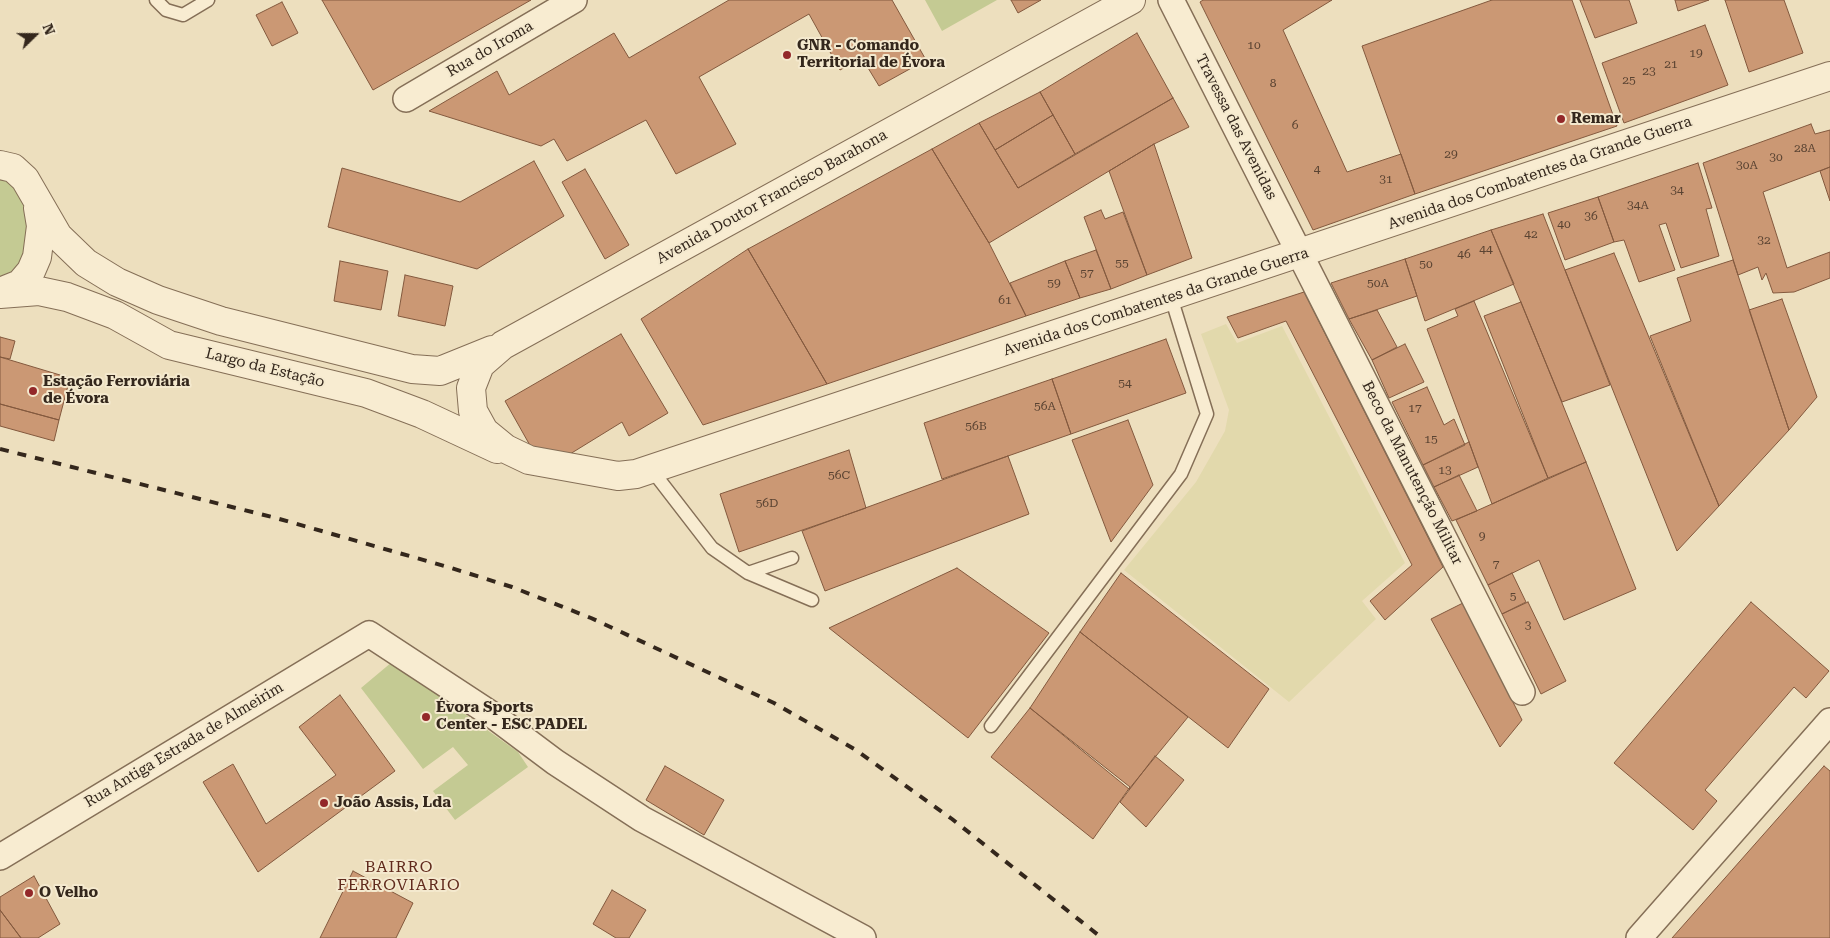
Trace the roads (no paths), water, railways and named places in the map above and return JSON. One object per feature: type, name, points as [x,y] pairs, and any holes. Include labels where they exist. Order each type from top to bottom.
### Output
[{"type":"street","name":"Rua do Iroma","points":[[406,99],[574,0]]},
{"type":"street","name":"Avenida Doutor Francisco Barahona","points":[[484,431],[473,411],[471,388],[480,365],[503,345],[1131,0]]},
{"type":"street","name":"Travessa das Avenidas","points":[[1171,0],[1301,254]]},
{"type":"street","name":"Avenida dos Combatentes da Grande Guerra","points":[[484,431],[506,449],[529,460],[618,476],[651,470],[1830,76]]},
{"type":"street","name":"Largo da Estação","points":[[0,165],[13,168],[25,179],[58,236],[86,262],[117,282],[158,300],[221,321],[412,369],[440,371],[464,363],[503,345]]},
{"type":"street","name":"Largo da Estação","points":[[0,293],[20,284],[31,271],[37,257],[40,226],[36,199]]},
{"type":"street","name":"Beco da Manutenção Militar","points":[[1301,254],[1522,692]]},
{"type":"street","name":"Largo da Estação","points":[[0,293],[39,291],[67,297],[115,315],[169,345],[366,393],[406,408],[498,450],[529,460]]},
{"type":"street","name":"Rua Antiga Estrada de Almeirim","points":[[0,857],[369,634],[491,714],[555,762],[642,819],[863,938]]},
{"type":"street","points":[[1639,938],[1830,721]]},
{"type":"lane","points":[[156,0],[166,10],[183,15],[208,0]]},
{"type":"lane","points":[[991,726],[1181,474],[1207,414],[1171,297]]},
{"type":"lane","points":[[651,470],[712,548],[748,573],[812,600]]},
{"type":"lane","points":[[748,573],[792,558]]},
{"type":"railway","points":[[0,449],[276,518],[448,567],[512,587],[591,618],[774,703],[856,750],[952,819],[1102,938]]},
{"type":"place","name":"GNR - Comando Territorial de Évora","points":[[787,55]]},
{"type":"place","name":"Remar","points":[[1561,119]]},
{"type":"place","name":"Estação Ferroviária de Évora","points":[[33,391]]},
{"type":"place","name":"Évora Sports Center - ESC PADEL","points":[[426,717]]},
{"type":"place","name":"João Assis, Lda","points":[[324,803]]},
{"type":"place","name":"O Velho","points":[[29,893]]},
{"type":"district","name":"BAIRRO FERROVIARIO","points":[[399,876]]}]
